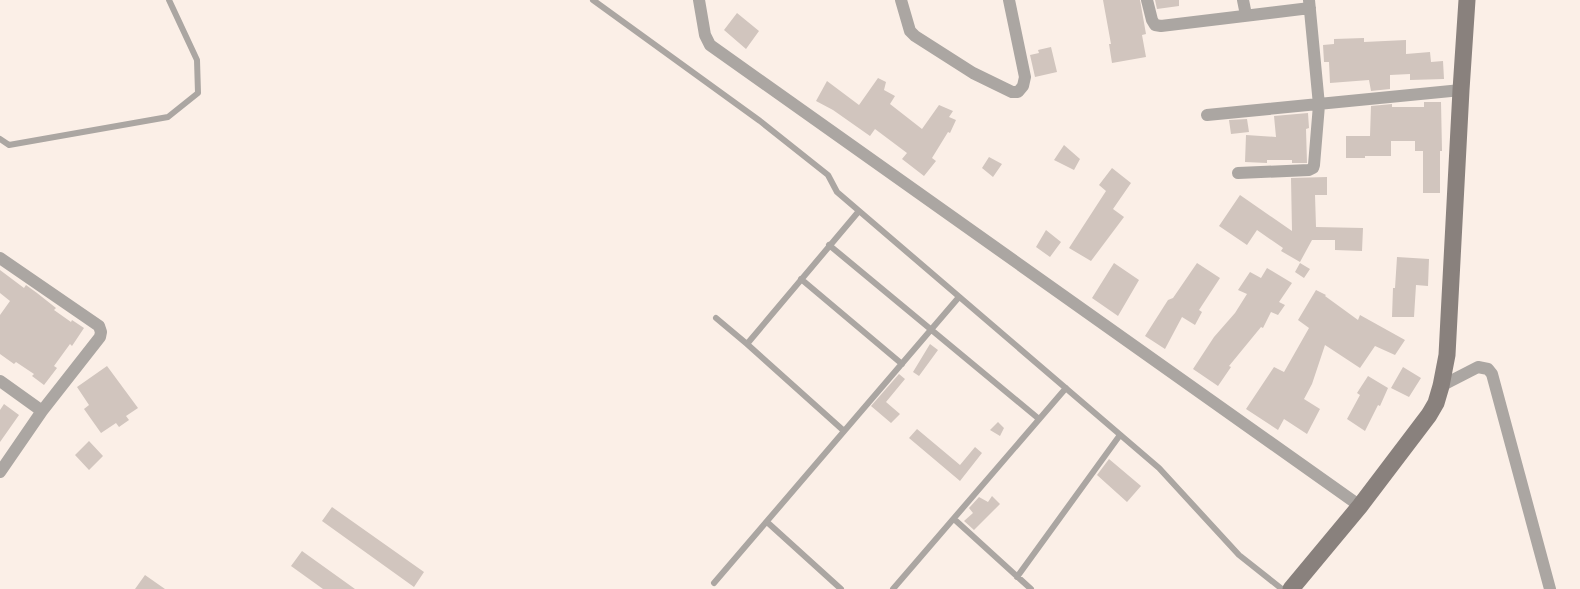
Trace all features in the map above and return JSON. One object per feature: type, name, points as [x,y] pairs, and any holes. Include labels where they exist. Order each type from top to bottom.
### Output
[{"type":"street","points":[[699,0],[705,35],[710,45],[1360,506]]},
{"type":"street","points":[[901,0],[910,31],[918,39],[973,73],[1012,92],[1018,92],[1023,86],[1026,77],[1009,0]]},
{"type":"street","points":[[1147,0],[1152,20],[1155,25],[1161,26],[1246,15],[1309,4],[1319,105],[1313,168],[1309,170],[1238,173]]},
{"type":"street","points":[[1243,0],[1246,15]]},
{"type":"street","points":[[1291,589],[1360,506],[1429,415],[1436,403],[1447,355],[1467,0]]},
{"type":"street","points":[[1207,115],[1461,90]]},
{"type":"street","points":[[0,258],[99,326],[102,332],[100,337],[42,411],[0,472]]},
{"type":"street","points":[[1441,386],[1478,367],[1488,369],[1492,374],[1550,589]]},
{"type":"street","points":[[0,381],[42,411]]},
{"type":"lane","points":[[0,139],[9,144],[168,117],[198,93],[197,60],[169,0]]},
{"type":"lane","points":[[593,0],[766,126],[828,175],[837,192],[1159,468],[1239,555],[1282,589]]},
{"type":"lane","points":[[747,344],[859,211]]},
{"type":"lane","points":[[829,246],[1039,419]]},
{"type":"lane","points":[[801,279],[902,364]]},
{"type":"lane","points":[[714,583],[959,297]]},
{"type":"lane","points":[[716,318],[844,431]]},
{"type":"lane","points":[[893,589],[1066,388]]},
{"type":"lane","points":[[1017,577],[1120,435]]},
{"type":"lane","points":[[954,519],[1031,589]]},
{"type":"lane","points":[[767,522],[841,589]]},
{"type":"building","points":[[1103,0],[1140,0],[1146,34],[1142,35],[1146,57],[1112,63],[1109,44],[1111,44]]},
{"type":"building","points":[[1155,0],[1179,0],[1179,6],[1157,9]]},
{"type":"building","points":[[737,13],[759,31],[746,49],[724,30]]},
{"type":"building","points":[[1364,38],[1364,42],[1406,40],[1406,54],[1430,52],[1431,62],[1443,61],[1444,79],[1410,80],[1410,74],[1390,75],[1390,89],[1371,91],[1369,80],[1330,83],[1329,62],[1324,62],[1323,45],[1334,44],[1334,39]]},
{"type":"building","points":[[1051,47],[1057,72],[1035,77],[1030,55],[1039,53],[1038,50]]},
{"type":"building","points":[[878,78],[886,82],[884,90],[895,96],[890,104],[922,129],[939,105],[953,111],[949,117],[956,120],[950,133],[948,132],[932,158],[936,161],[924,176],[902,159],[907,153],[875,129],[870,136],[833,110],[816,101],[827,81],[859,105]]},
{"type":"building","points":[[1424,102],[1441,102],[1442,151],[1440,151],[1440,193],[1423,193],[1423,151],[1415,151],[1415,141],[1391,141],[1391,156],[1346,158],[1346,136],[1370,136],[1371,106],[1392,104],[1392,107],[1424,107]]},
{"type":"building","points":[[1308,113],[1309,128],[1306,129],[1307,163],[1292,163],[1292,160],[1267,160],[1267,163],[1245,162],[1246,135],[1276,137],[1274,116]]},
{"type":"building","points":[[1247,119],[1249,132],[1231,134],[1229,120]]},
{"type":"building","points":[[1064,145],[1080,159],[1074,170],[1054,160]]},
{"type":"building","points":[[989,157],[1002,164],[993,177],[982,168]]},
{"type":"building","points":[[1112,168],[1131,183],[1113,209],[1124,217],[1091,261],[1069,248],[1106,191],[1099,185]]},
{"type":"building","points":[[1327,177],[1327,195],[1315,195],[1316,227],[1363,228],[1362,251],[1335,250],[1335,240],[1312,240],[1300,262],[1281,251],[1283,248],[1257,230],[1247,245],[1219,226],[1240,195],[1292,231],[1291,178]]},
{"type":"building","points":[[1046,230],[1061,242],[1050,257],[1036,247]]},
{"type":"building","points":[[1397,257],[1429,259],[1428,286],[1416,285],[1414,317],[1392,317],[1393,288],[1395,288]]},
{"type":"building","points":[[1114,263],[1139,280],[1118,316],[1092,298]]},
{"type":"building","points":[[1197,263],[1220,278],[1199,310],[1202,312],[1195,325],[1182,317],[1165,349],[1145,336],[1168,300],[1173,298]]},
{"type":"building","points":[[1300,263],[1310,269],[1304,278],[1295,272]]},
{"type":"building","points":[[1267,268],[1292,283],[1279,302],[1285,305],[1278,315],[1271,312],[1263,328],[1261,327],[1229,366],[1231,367],[1218,386],[1193,369],[1214,337],[1235,313],[1247,294],[1238,290],[1250,272],[1261,278]]},
{"type":"building","points":[[0,270],[24,288],[26,285],[37,293],[56,308],[54,310],[71,322],[72,320],[84,328],[72,346],[70,344],[54,366],[57,368],[44,385],[32,376],[34,374],[16,362],[14,364],[0,354],[0,315],[10,301],[0,293]]},
{"type":"building","points":[[1316,290],[1326,295],[1325,296],[1358,320],[1360,315],[1405,340],[1395,355],[1375,346],[1360,368],[1325,345],[1312,384],[1304,399],[1320,409],[1307,434],[1284,419],[1278,430],[1246,409],[1274,367],[1284,372],[1309,328],[1298,320]]},
{"type":"building","points":[[930,344],[938,350],[919,376],[913,372]]},
{"type":"building","points":[[107,366],[138,408],[126,416],[129,420],[119,427],[116,423],[101,433],[84,409],[89,405],[77,387]]},
{"type":"building","points":[[1403,367],[1421,378],[1409,397],[1391,388]]},
{"type":"building","points":[[899,374],[905,379],[886,402],[900,414],[891,423],[871,406]]},
{"type":"building","points":[[1368,376],[1388,388],[1380,406],[1378,405],[1365,431],[1347,419],[1360,395],[1357,393]]},
{"type":"building","points":[[4,404],[19,415],[0,442],[0,410]]},
{"type":"building","points":[[998,422],[1004,428],[1000,436],[990,430]]},
{"type":"building","points":[[917,429],[960,465],[975,447],[982,453],[960,481],[909,438]]},
{"type":"building","points":[[89,441],[103,456],[89,470],[75,455]]},
{"type":"building","points":[[1109,459],[1141,486],[1127,502],[1097,475]]},
{"type":"building","points":[[992,496],[1000,504],[974,530],[964,521],[973,513],[969,508],[979,497],[988,502]]},
{"type":"building","points":[[332,507],[424,572],[414,587],[322,521]]},
{"type":"building","points":[[302,551],[355,589],[323,589],[291,566]]},
{"type":"building","points":[[145,575],[165,589],[135,589]]}]
